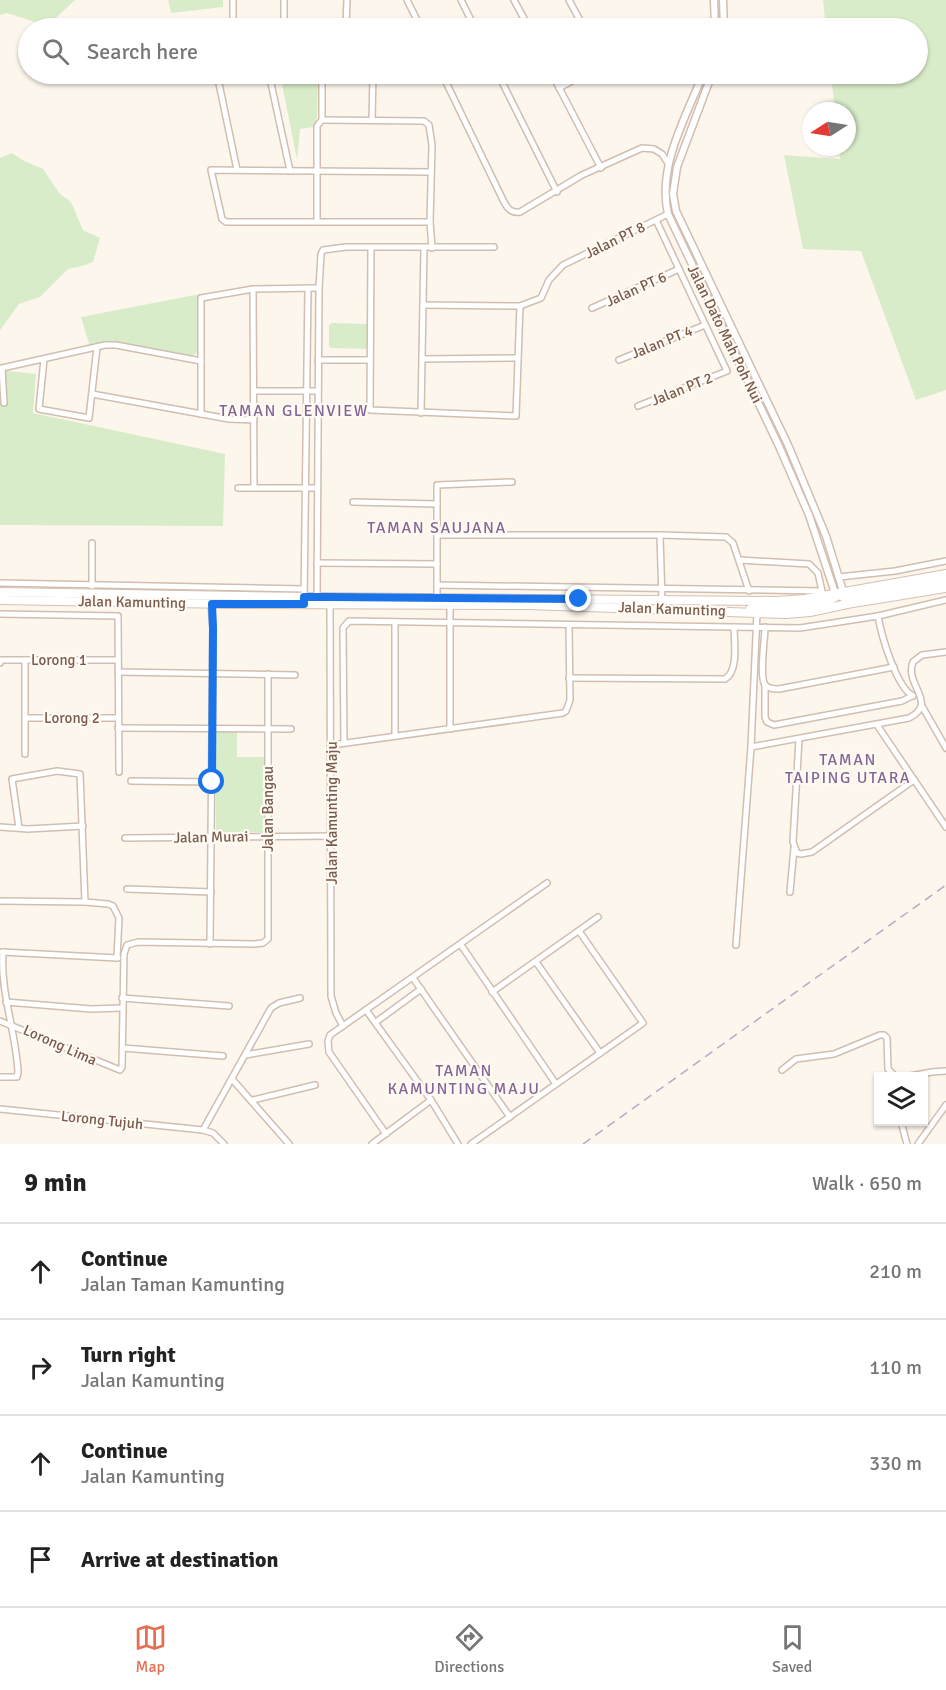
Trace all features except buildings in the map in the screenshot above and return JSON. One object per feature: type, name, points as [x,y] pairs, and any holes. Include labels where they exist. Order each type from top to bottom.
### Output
[{"type":"main road","name":"Jalan Kamunting","points":[[0,592],[92,589],[304,597],[317,601],[437,598],[777,600],[805,599],[946,574]]},
{"type":"main road","points":[[743,611],[753,608],[827,602],[839,593],[845,598],[946,581]]},
{"type":"main road","name":"Jalan Kamunting","points":[[330,601],[450,606],[529,605],[757,613],[810,612],[946,588]]},
{"type":"main road","name":"Jalan Kamunting","points":[[4,600],[212,604],[256,608],[304,597]]},
{"type":"street","points":[[233,0],[233,18]]},
{"type":"street","points":[[284,0],[284,18]]},
{"type":"street","points":[[346,18],[347,0]]},
{"type":"street","points":[[407,0],[416,18]]},
{"type":"street","points":[[461,0],[470,18]]},
{"type":"street","points":[[514,0],[524,18]]},
{"type":"street","points":[[569,0],[579,18]]},
{"type":"street","points":[[714,0],[715,18]]},
{"type":"street","points":[[723,0],[724,18]]},
{"type":"street","points":[[219,84],[237,170]]},
{"type":"street","points":[[271,84],[290,171]]},
{"type":"street","points":[[317,222],[317,126],[322,120],[322,84]]},
{"type":"street","points":[[372,120],[373,84]]},
{"type":"street","points":[[447,84],[508,209],[513,213],[520,212],[582,176],[642,148],[654,149],[662,154],[668,163]]},
{"type":"street","points":[[503,84],[556,192]]},
{"type":"street","points":[[557,84],[601,168]]},
{"type":"street","points":[[559,88],[566,84]]},
{"type":"street","name":"Jalan Dato Mah Poh Nui","points":[[699,84],[668,163],[664,195],[668,214],[778,444],[839,593]]},
{"type":"street","name":"Jalan Dato Mah Poh Nui","points":[[708,84],[677,167],[673,183],[674,204],[817,511],[839,577],[839,593]]},
{"type":"street","points":[[322,120],[424,121],[429,125],[431,133],[432,248]]},
{"type":"street","points":[[662,154],[672,153]]},
{"type":"street","points":[[430,222],[226,222],[222,219],[211,170],[431,172]]},
{"type":"street","points":[[666,206],[674,204]]},
{"type":"street","name":"Jalan PT 8","points":[[520,306],[541,298],[549,280],[563,265],[668,214]]},
{"type":"street","points":[[656,220],[705,325]]},
{"type":"street","points":[[317,601],[319,288],[323,250],[328,248],[494,247]]},
{"type":"street","points":[[371,248],[370,411],[516,416],[520,306],[423,305]]},
{"type":"street","points":[[421,413],[424,248]]},
{"type":"street","name":"Jalan PT 6","points":[[592,308],[680,269]]},
{"type":"street","points":[[304,597],[308,288]]},
{"type":"street","points":[[201,414],[201,298],[253,289],[319,288]]},
{"type":"street","points":[[253,289],[254,488]]},
{"type":"street","name":"Jalan PT 4","points":[[619,360],[705,325]]},
{"type":"street","name":"Jalan PT 2","points":[[638,406],[727,371],[705,325]]},
{"type":"street","points":[[4,403],[2,368],[44,358],[116,345],[201,361]]},
{"type":"street","points":[[44,358],[39,409],[89,418],[97,347]]},
{"type":"street","points":[[422,359],[517,358]]},
{"type":"street","points":[[318,360],[369,360]]},
{"type":"street","points":[[254,391],[318,391]]},
{"type":"street","points":[[92,394],[229,419],[254,420]]},
{"type":"street","points":[[437,598],[437,485],[512,482]]},
{"type":"street","points":[[238,488],[317,488]]},
{"type":"street","points":[[353,502],[437,504]]},
{"type":"street","points":[[437,535],[726,537],[733,543],[749,591]]},
{"type":"street","points":[[660,535],[662,601]]},
{"type":"street","points":[[0,583],[92,589],[92,543]]},
{"type":"street","points":[[438,585],[822,591],[818,573],[809,564],[740,560]]},
{"type":"street","points":[[839,577],[895,571],[946,561]]},
{"type":"street","points":[[317,563],[437,564]]},
{"type":"street","points":[[4,600],[7,614]]},
{"type":"street","points":[[344,743],[343,628],[349,621],[800,628],[878,616],[946,600]]},
{"type":"street","points":[[76,615],[77,601]]},
{"type":"street","name":"Jalan Kamunting Maju","points":[[330,601],[332,996],[333,1005],[343,1026]]},
{"type":"street","points":[[120,958],[127,945],[138,942],[210,944],[212,604]]},
{"type":"street","points":[[450,606],[450,729]]},
{"type":"street","points":[[736,945],[751,747],[757,613]]},
{"type":"street","points":[[0,614],[118,616],[119,772]]},
{"type":"street","points":[[878,616],[884,645],[905,690],[912,696]]},
{"type":"street","points":[[395,622],[395,735]]},
{"type":"street","points":[[332,745],[558,715],[566,711],[569,678],[569,625]]},
{"type":"street","points":[[569,678],[725,679],[730,676],[733,669],[734,627]]},
{"type":"street","points":[[765,627],[763,674],[767,722],[774,724],[920,696]]},
{"type":"street","points":[[946,652],[922,655],[913,662],[910,673],[922,706],[946,748]]},
{"type":"street","points":[[25,660],[25,754]]},
{"type":"street","name":"Lorong 1","points":[[0,662],[118,660]]},
{"type":"street","points":[[765,685],[772,689],[779,689],[894,668]]},
{"type":"street","points":[[118,672],[295,675]]},
{"type":"street","name":"Jalan Bangau","points":[[210,944],[263,943],[268,939],[268,674]]},
{"type":"street","points":[[753,693],[765,696]]},
{"type":"street","points":[[751,747],[909,718],[922,706]]},
{"type":"street","name":"Lorong 2","points":[[26,718],[118,718]]},
{"type":"street","points":[[877,725],[946,827]]},
{"type":"street","points":[[118,728],[291,729]]},
{"type":"street","points":[[790,892],[799,739]]},
{"type":"street","points":[[19,828],[12,779],[57,771],[80,774],[85,902]]},
{"type":"street","points":[[794,848],[796,853],[812,852],[914,780]]},
{"type":"street","points":[[131,781],[212,782]]},
{"type":"street","points":[[0,827],[83,826]]},
{"type":"street","name":"Jalan Murai","points":[[125,838],[332,836]]},
{"type":"street","points":[[386,1134],[329,1052],[327,1041],[330,1035],[547,883]]},
{"type":"street","points":[[127,889],[211,892]]},
{"type":"street","points":[[0,901],[85,902],[113,906],[119,918],[123,1048],[223,1056]]},
{"type":"street","points":[[492,992],[598,917]]},
{"type":"street","points":[[471,1144],[643,1023],[579,931]]},
{"type":"street","points":[[460,945],[556,1084]]},
{"type":"street","points":[[0,1077],[17,1077],[18,1072],[6,1002],[2,952],[120,958]]},
{"type":"street","points":[[536,962],[600,1053]]},
{"type":"street","points":[[413,978],[510,1117]]},
{"type":"street","points":[[376,1022],[421,989]]},
{"type":"street","points":[[122,998],[229,1006]]},
{"type":"street","points":[[224,1144],[213,1133],[203,1130],[272,1008],[279,1003],[300,998]]},
{"type":"street","points":[[6,1002],[91,1009],[122,1008]]},
{"type":"street","points":[[366,1010],[431,1100],[458,1144]]},
{"type":"street","name":"Lorong Lima","points":[[0,1021],[120,1070],[123,1048]]},
{"type":"street","points":[[782,1070],[796,1059],[834,1054],[884,1035],[888,1069],[891,1072]]},
{"type":"street","points":[[245,1054],[309,1044]]},
{"type":"street","points":[[928,1073],[946,1071]]},
{"type":"street","points":[[232,1079],[253,1100],[289,1144]]},
{"type":"street","points":[[253,1100],[315,1085]]},
{"type":"street","points":[[372,1144],[431,1100]]},
{"type":"street","points":[[918,1144],[946,1105]]},
{"type":"street","name":"Lorong Tujuh","points":[[0,1109],[203,1130]]},
{"type":"street","points":[[902,1126],[907,1144]]},
{"type":"green space","points":[[0,0],[75,0],[56,18],[22,18],[7,13],[0,15]]},
{"type":"green space","points":[[168,0],[223,0],[223,7],[171,13]]},
{"type":"green space","points":[[823,0],[946,0],[946,390],[916,400],[861,251],[803,249],[784,155],[840,159],[840,156],[856,156],[856,102],[834,102],[832,84],[928,84],[928,18],[825,18]]},
{"type":"green space","points":[[282,84],[318,84],[317,117],[314,127],[300,129],[297,159]]},
{"type":"green space","points":[[12,153],[43,169],[60,194],[71,202],[83,230],[100,238],[93,262],[68,269],[40,297],[19,304],[0,330],[0,158]]},
{"type":"green space","points":[[200,294],[199,351],[191,357],[114,342],[90,347],[81,317]]},
{"type":"green space","points":[[332,323],[367,324],[367,349],[331,348],[329,346],[329,325]]},
{"type":"green space","points":[[0,370],[36,374],[33,413],[225,454],[223,526],[0,525]]},
{"type":"green space","points":[[216,731],[237,731],[237,757],[264,757],[264,832],[216,832]]},
{"type":"railway","points":[[583,1144],[946,885]]},
{"type":"district","name":"TAMAN GLENVIEW","points":[[294,411]]},
{"type":"district","name":"TAMAN SAUJANA","points":[[437,528]]},
{"type":"district","name":"TAMAN TAIPING UTARA","points":[[848,769]]},
{"type":"district","name":"TAMAN KAMUNTING MAJU","points":[[464,1080]]},
{"type":"route","points":[[212,782],[212,604],[304,604],[304,597],[579,599]]}]
